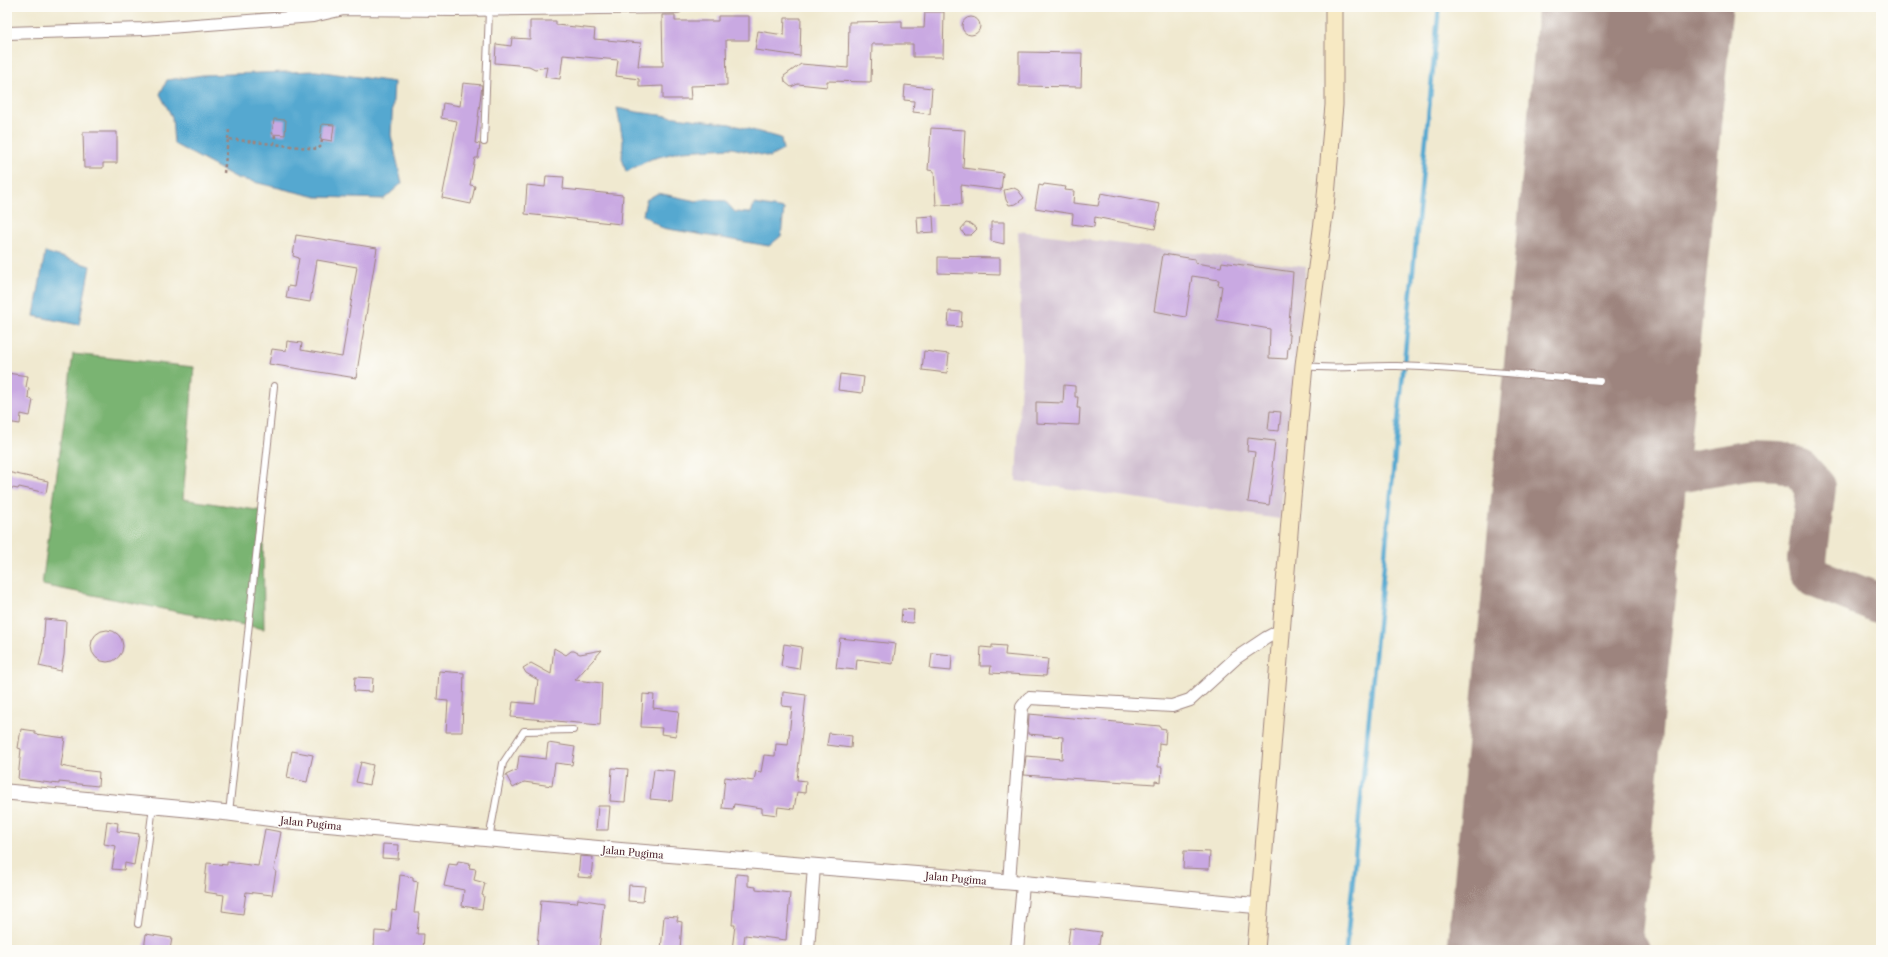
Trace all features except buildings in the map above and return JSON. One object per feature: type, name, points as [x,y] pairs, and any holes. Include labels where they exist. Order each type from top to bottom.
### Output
[{"type":"main road","points":[[1256,950],[1281,630],[1304,365],[1326,207],[1334,113],[1334,7]]},
{"type":"street","points":[[7,33],[150,28],[313,16],[344,8],[490,10],[677,7]]},
{"type":"street","points":[[1017,950],[1016,884],[1019,734],[1022,707],[1029,698],[1172,706],[1190,700],[1236,658],[1281,630]]},
{"type":"street","name":"Jalan Pugima","points":[[7,792],[229,813],[289,821],[1260,906]]},
{"type":"street","points":[[808,950],[814,866]]},
{"type":"lane","points":[[484,142],[490,10]]},
{"type":"lane","points":[[1304,365],[1339,368],[1396,366],[1600,381]]},
{"type":"lane","points":[[229,813],[274,386]]},
{"type":"lane","points":[[489,839],[503,763],[524,731],[573,730]]},
{"type":"lane","points":[[138,924],[153,806]]},
{"type":"path","points":[[224,173],[229,130]]},
{"type":"path","points":[[274,144],[275,134]]},
{"type":"path","points":[[228,138],[318,149],[321,146],[322,140]]},
{"type":"shaded area","points":[[1018,231],[1306,267],[1280,519],[1016,481],[1022,359]]},
{"type":"green space","points":[[73,354],[194,367],[183,499],[263,511],[264,629],[42,585]]},
{"type":"water","points":[[316,71],[394,82],[391,135],[402,183],[384,199],[317,197],[237,178],[174,144],[172,117],[160,94],[167,80],[203,75]]},
{"type":"water","points":[[617,108],[730,124],[781,138],[783,150],[770,157],[732,148],[682,151],[651,159],[626,172],[622,158],[623,141]]},
{"type":"water","points":[[658,193],[696,201],[707,199],[725,201],[735,212],[751,213],[754,204],[784,209],[781,236],[769,246],[662,228],[643,215],[646,200]]},
{"type":"water","points":[[45,252],[90,266],[79,325],[34,316]]},
{"type":"waterway","points":[[1346,950],[1439,7]]},
{"type":"taxiway","points":[[1591,488],[1752,460],[1780,461],[1800,469],[1816,487],[1807,560],[1809,571],[1815,578],[1881,604]]},
{"type":"taxiway","points":[[1559,817],[1577,873],[1597,908],[1630,950]]},
{"type":"taxiway","points":[[1585,950],[1595,950]]},
{"type":"runway","points":[[1497,950],[1588,7]]},
{"type":"runway","points":[[1591,950],[1683,7]]}]
